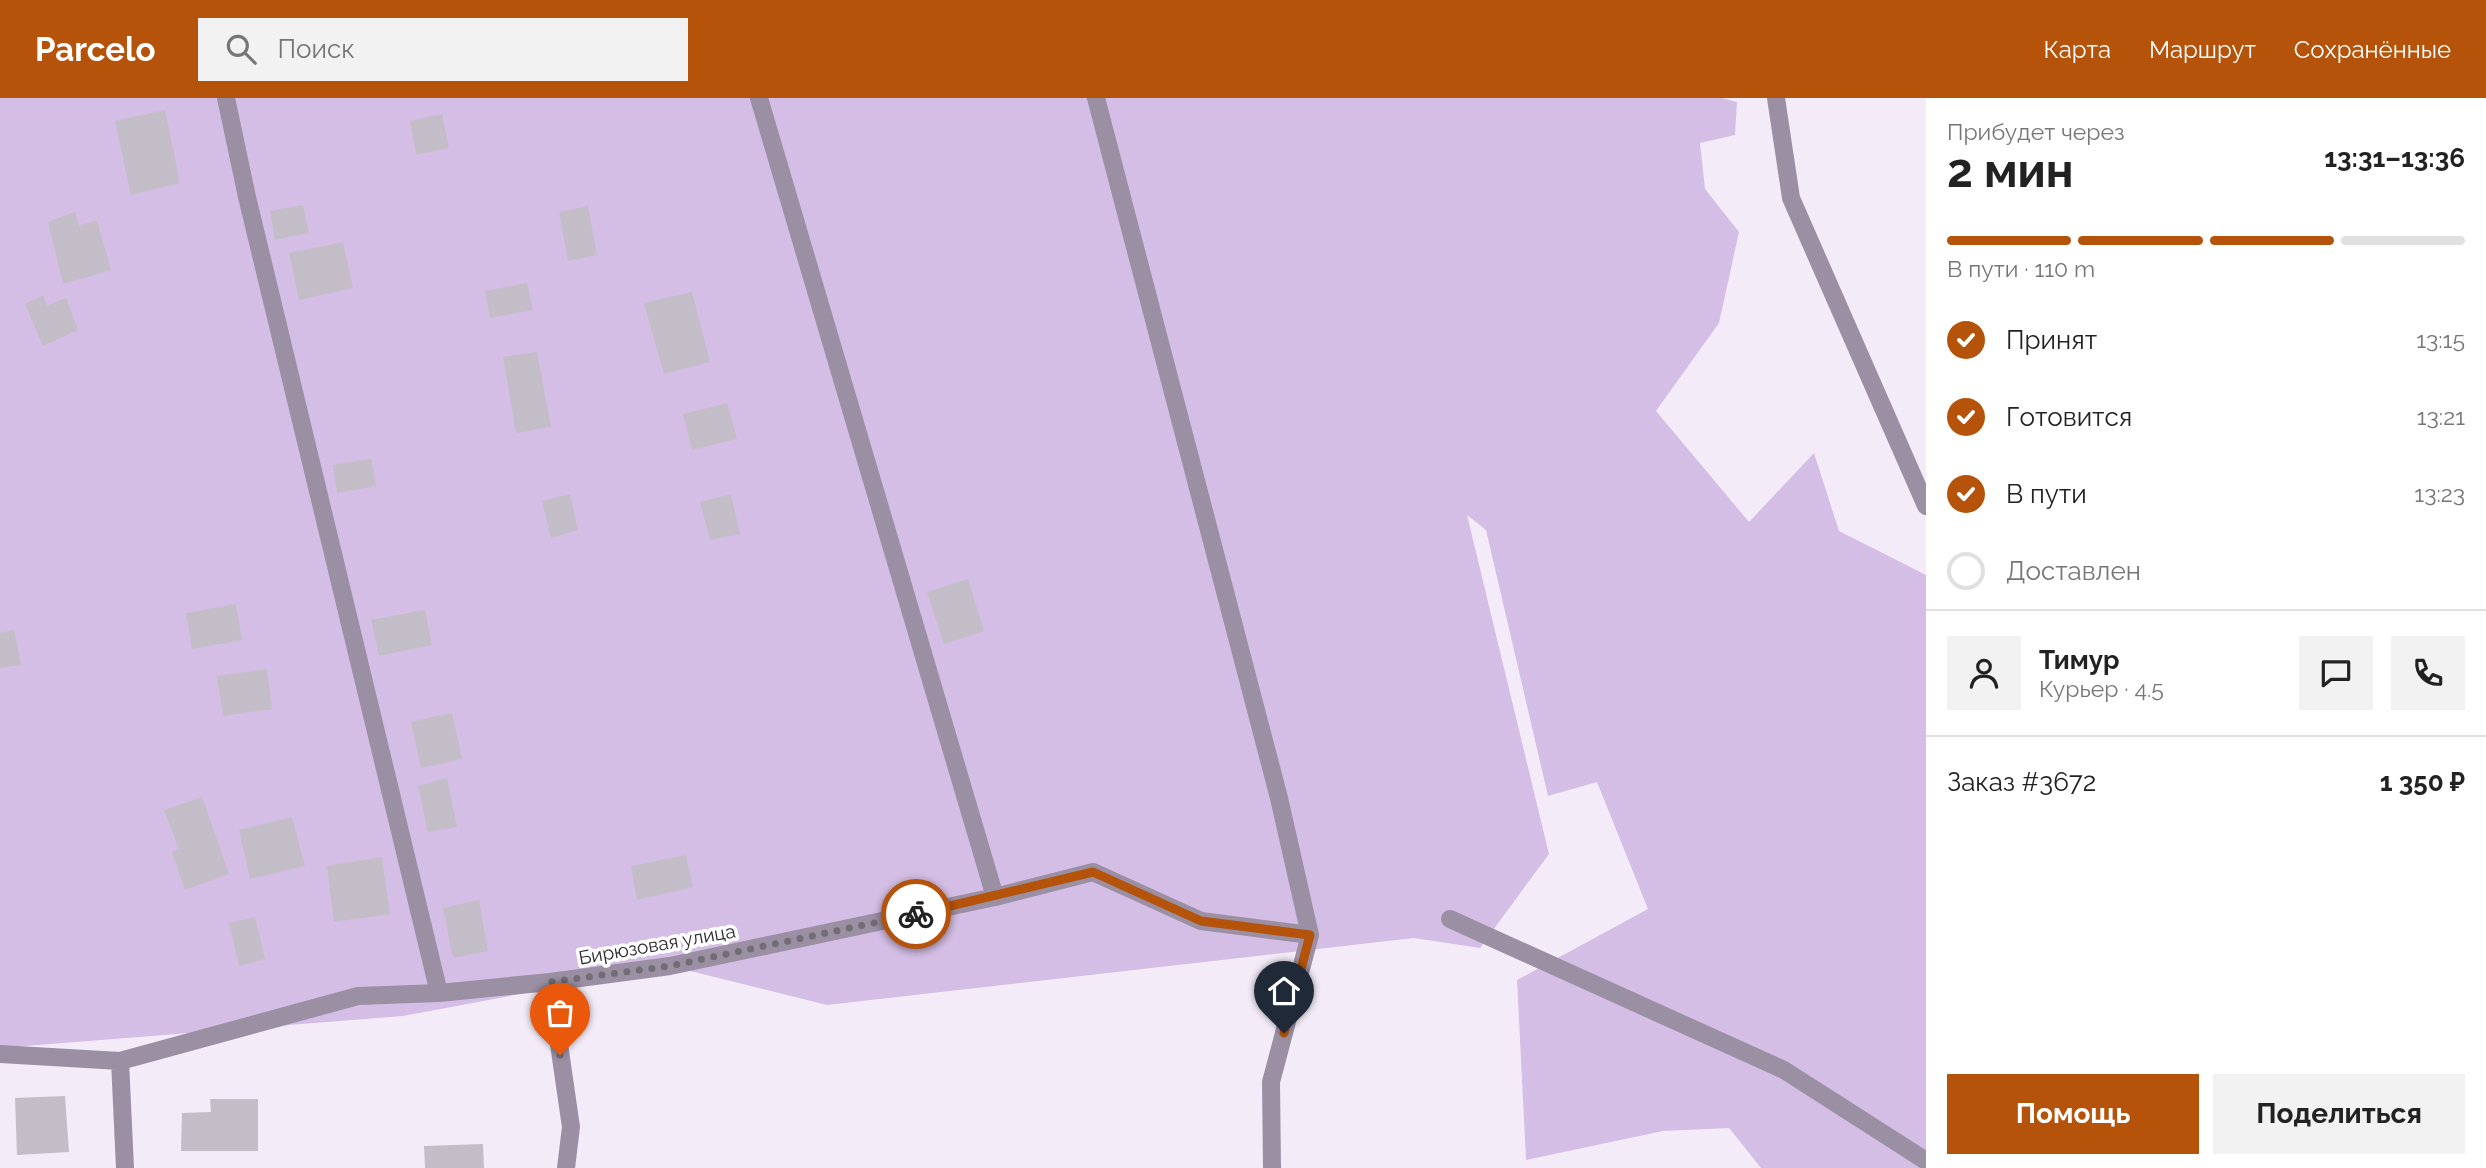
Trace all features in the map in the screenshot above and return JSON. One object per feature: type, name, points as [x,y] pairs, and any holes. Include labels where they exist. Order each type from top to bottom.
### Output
[{"type":"street","points":[[226,98],[247,197],[439,993]]},
{"type":"street","points":[[759,98],[995,897]]},
{"type":"street","points":[[1096,98],[1279,798],[1310,935],[1271,1082],[1272,1168]]},
{"type":"street","points":[[1776,98],[1791,198],[1926,506]]},
{"type":"street","name":"Бирюзовая улица","points":[[0,1055],[120,1061],[358,996],[439,993],[670,966],[995,897],[1093,872],[1201,921],[1310,935]]},
{"type":"street","points":[[1450,919],[1784,1070],[1926,1161]]},
{"type":"street","points":[[550,982],[571,1127],[566,1168]]},
{"type":"street","points":[[120,1061],[125,1168]]},
{"type":"shaded area","points":[[0,98],[1722,98],[1737,102],[1735,135],[1700,143],[1705,189],[1739,232],[1719,323],[1656,411],[1749,522],[1814,453],[1839,531],[1926,575],[1926,1168],[1761,1168],[1729,1128],[1663,1131],[1526,1160],[1517,980],[1648,909],[1597,782],[1548,796],[1486,530],[1467,515],[1549,854],[1480,948],[1414,938],[827,1005],[670,966],[403,1016],[0,1048]]},
{"type":"building","points":[[165,110],[180,183],[131,195],[115,121]]},
{"type":"building","points":[[442,114],[449,148],[416,155],[410,121]]},
{"type":"building","points":[[303,205],[309,233],[275,240],[270,211]]},
{"type":"building","points":[[588,206],[597,255],[568,261],[559,212]]},
{"type":"building","points":[[75,212],[79,226],[97,220],[111,270],[63,284],[48,222]]},
{"type":"building","points":[[343,242],[353,288],[299,300],[289,253]]},
{"type":"building","points":[[527,283],[533,310],[490,318],[485,291]]},
{"type":"building","points":[[692,292],[710,362],[664,374],[644,303]]},
{"type":"building","points":[[43,295],[47,306],[66,298],[78,330],[43,346],[25,304]]},
{"type":"building","points":[[537,352],[551,427],[516,433],[503,357]]},
{"type":"building","points":[[727,403],[737,439],[692,450],[683,414]]},
{"type":"building","points":[[371,459],[376,486],[337,493],[333,465]]},
{"type":"building","points":[[570,494],[578,530],[551,538],[542,501]]},
{"type":"building","points":[[731,494],[740,534],[710,540],[700,502]]},
{"type":"building","points":[[968,579],[984,631],[944,644],[927,592]]},
{"type":"building","points":[[236,604],[242,640],[192,649],[186,613]]},
{"type":"building","points":[[425,610],[432,645],[379,656],[371,620]]},
{"type":"building","points":[[14,630],[21,665],[0,668],[0,633]]},
{"type":"building","points":[[267,669],[272,709],[223,716],[217,676]]},
{"type":"building","points":[[452,713],[462,759],[421,768],[411,722]]},
{"type":"building","points":[[447,778],[457,827],[428,832],[418,786]]},
{"type":"building","points":[[202,797],[229,874],[185,890],[172,852],[179,849],[164,810]]},
{"type":"building","points":[[292,817],[305,866],[250,879],[239,830]]},
{"type":"building","points":[[686,855],[693,887],[637,900],[631,866]]},
{"type":"building","points":[[382,857],[390,914],[334,922],[327,866]]},
{"type":"building","points":[[479,900],[488,951],[453,958],[443,908]]},
{"type":"building","points":[[255,917],[265,959],[239,966],[229,923]]},
{"type":"building","points":[[65,1096],[69,1152],[17,1155],[15,1098]]},
{"type":"building","points":[[210,1099],[258,1099],[258,1151],[181,1151],[182,1113],[211,1112]]},
{"type":"building","points":[[483,1144],[484,1168],[425,1168],[424,1146]]},
{"type":"way so far","points":[[560,1055],[550,982],[670,966],[916,914]]},
{"type":"route","points":[[916,914],[1093,872],[1201,921],[1310,935],[1284,1033]]}]
